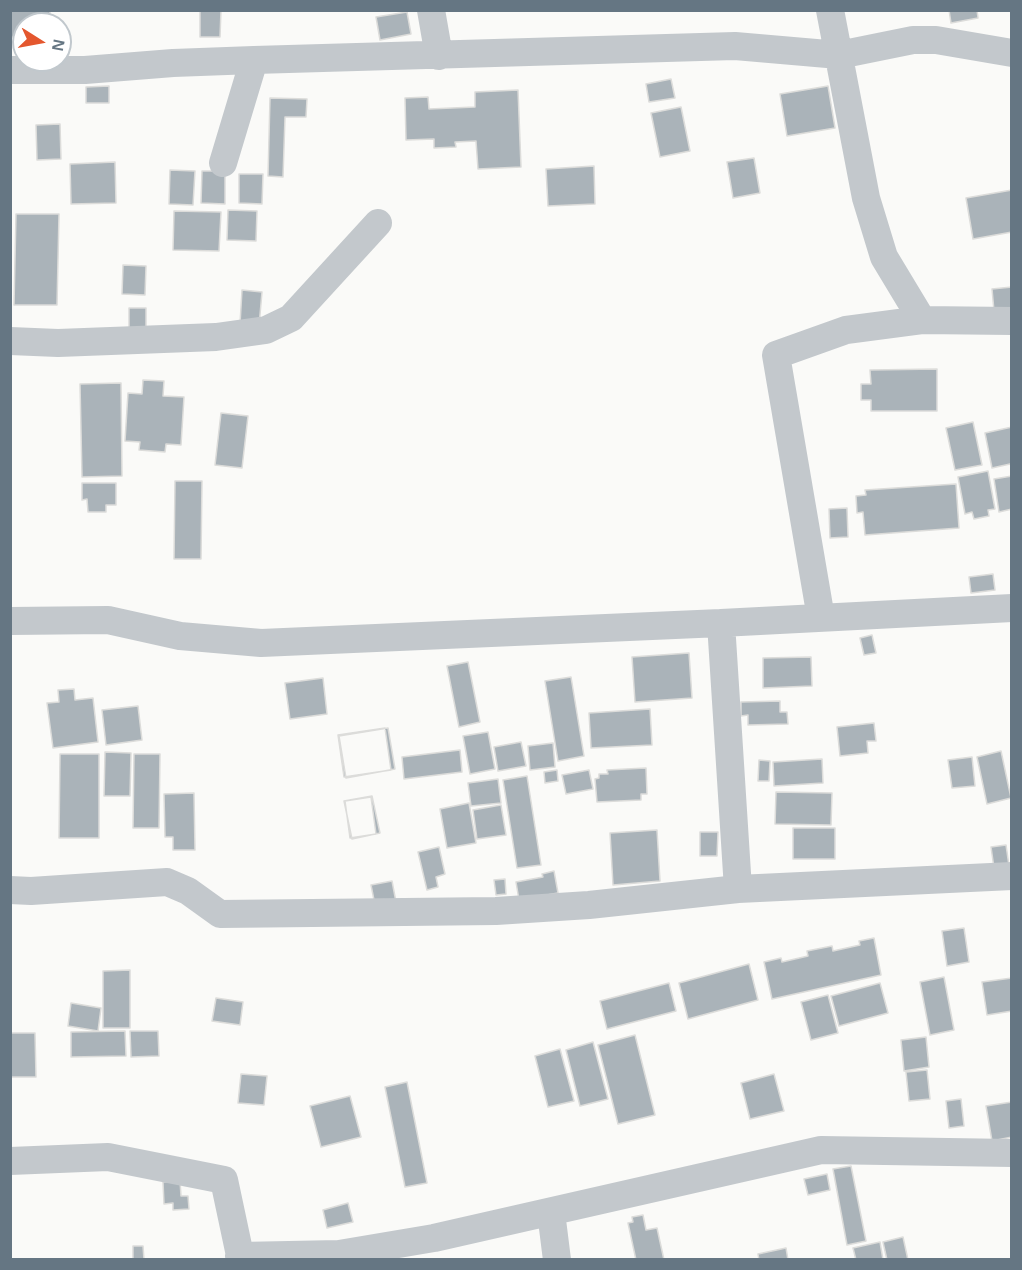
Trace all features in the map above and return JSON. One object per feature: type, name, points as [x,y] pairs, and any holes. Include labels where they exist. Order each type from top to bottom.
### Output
[{"type":"street","points":[[431,10],[440,56]]},
{"type":"street","points":[[830,10],[866,198],[884,257],[922,320]]},
{"type":"street","points":[[10,70],[85,70],[254,60],[735,46],[839,55],[913,40],[936,40],[1011,53]]},
{"type":"street","points":[[223,163],[254,60]]},
{"type":"street","points":[[10,341],[58,343],[216,337],[266,330],[291,318],[378,223]]},
{"type":"street","points":[[821,618],[776,356],[846,330],[922,320],[1011,321]]},
{"type":"street","points":[[10,621],[108,620],[180,636],[261,643],[1011,608]]},
{"type":"street","points":[[721,623],[738,889]]},
{"type":"street","points":[[10,890],[31,891],[167,882],[188,891],[220,914],[496,911],[738,889],[1011,876]]},
{"type":"street","points":[[10,1161],[108,1157],[224,1180],[240,1258],[339,1254],[434,1239],[821,1150],[1011,1153]]},
{"type":"street","points":[[551,1212],[557,1260]]},
{"type":"building","points":[[10,10],[50,10],[50,12],[12,12],[12,37],[10,37]]},
{"type":"building","points":[[200,10],[221,10],[220,37],[200,37]]},
{"type":"building","points":[[949,10],[977,10],[978,18],[951,23]]},
{"type":"building","points":[[407,12],[411,34],[380,40],[376,17]]},
{"type":"building","points":[[671,79],[675,98],[649,102],[646,84]]},
{"type":"building","points":[[109,86],[109,103],[86,103],[86,87]]},
{"type":"building","points":[[828,86],[835,128],[787,136],[780,94]]},
{"type":"building","points":[[518,90],[521,167],[478,169],[476,141],[455,142],[456,147],[434,148],[434,139],[406,140],[405,98],[428,97],[429,109],[475,107],[475,92]]},
{"type":"building","points":[[270,98],[307,99],[306,117],[285,117],[283,177],[268,176]]},
{"type":"building","points":[[681,107],[690,151],[660,157],[651,113]]},
{"type":"building","points":[[60,124],[61,159],[37,160],[36,125]]},
{"type":"building","points":[[754,158],[760,193],[733,198],[727,162]]},
{"type":"building","points":[[115,162],[116,203],[71,204],[70,164]]},
{"type":"building","points":[[594,166],[595,204],[548,206],[546,169]]},
{"type":"building","points":[[170,170],[195,171],[193,205],[169,204]]},
{"type":"building","points":[[202,171],[225,171],[225,204],[201,203]]},
{"type":"building","points":[[239,174],[263,174],[262,204],[239,203]]},
{"type":"building","points":[[1012,190],[1012,232],[973,239],[966,198]]},
{"type":"building","points":[[228,210],[257,211],[256,241],[227,240]]},
{"type":"building","points":[[174,211],[221,212],[219,251],[173,250]]},
{"type":"building","points":[[16,214],[59,214],[57,305],[14,305]]},
{"type":"building","points":[[123,265],[146,266],[145,295],[122,294]]},
{"type":"building","points":[[1012,287],[1012,309],[994,311],[992,289]]},
{"type":"building","points":[[242,290],[262,292],[259,326],[240,324]]},
{"type":"building","points":[[129,308],[146,308],[146,332],[129,332]]},
{"type":"building","points":[[937,369],[937,411],[871,411],[871,400],[861,400],[861,384],[871,384],[870,370]]},
{"type":"building","points":[[143,380],[164,381],[163,396],[184,397],[181,445],[166,444],[165,452],[139,450],[140,442],[125,441],[128,393],[142,394]]},
{"type":"building","points":[[121,383],[122,476],[82,477],[80,384]]},
{"type":"building","points":[[221,413],[248,416],[242,468],[215,465]]},
{"type":"building","points":[[973,422],[982,465],[955,470],[946,428]]},
{"type":"building","points":[[1012,427],[1012,468],[1010,464],[992,468],[985,433]]},
{"type":"building","points":[[988,471],[995,509],[988,510],[989,516],[974,519],[972,512],[965,514],[958,477]]},
{"type":"building","points":[[1012,476],[1012,509],[999,512],[994,479]]},
{"type":"building","points":[[175,481],[202,481],[201,559],[174,559]]},
{"type":"building","points":[[82,483],[116,483],[116,505],[106,505],[106,512],[88,512],[87,499],[82,500]]},
{"type":"building","points":[[956,484],[959,528],[865,535],[863,512],[857,513],[856,496],[866,495],[865,490]]},
{"type":"building","points":[[847,508],[848,537],[830,538],[829,509]]},
{"type":"building","points":[[993,574],[995,590],[971,593],[969,577]]},
{"type":"building","points":[[872,635],[876,653],[864,655],[860,638]]},
{"type":"building","points":[[689,653],[692,698],[635,702],[632,657]]},
{"type":"building","points":[[811,657],[812,686],[763,688],[763,658]]},
{"type":"building","points":[[468,662],[480,722],[459,727],[447,666]]},
{"type":"building","points":[[571,677],[584,756],[558,761],[545,681]]},
{"type":"building","points":[[323,678],[327,714],[290,719],[285,683]]},
{"type":"building","points":[[74,689],[75,700],[93,698],[98,742],[53,748],[47,703],[59,702],[58,690]]},
{"type":"building","points":[[780,701],[780,712],[787,712],[788,724],[748,725],[748,715],[741,716],[741,702]]},
{"type":"building","points":[[138,706],[142,740],[106,745],[102,710]]},
{"type":"building","points":[[650,709],[652,745],[591,748],[589,713]]},
{"type":"building","points":[[874,723],[876,741],[867,741],[868,753],[840,756],[837,727]]},
{"type":"building","points":[[385,728],[391,770],[344,777],[338,735]]},
{"type":"building","points":[[388,728],[395,769],[346,778],[339,736]]},
{"type":"building","points":[[488,732],[495,769],[470,774],[463,736]]},
{"type":"building","points":[[521,742],[526,766],[498,771],[494,747]]},
{"type":"building","points":[[553,743],[555,767],[530,770],[528,746]]},
{"type":"building","points":[[460,750],[462,772],[404,779],[402,757]]},
{"type":"building","points":[[1001,751],[1011,798],[987,804],[977,757]]},
{"type":"building","points":[[105,752],[131,753],[130,796],[104,796]]},
{"type":"building","points":[[60,754],[99,754],[99,838],[59,838]]},
{"type":"building","points":[[134,754],[160,754],[159,828],[133,828]]},
{"type":"building","points":[[972,757],[975,786],[952,788],[948,760]]},
{"type":"building","points":[[822,759],[823,783],[774,786],[773,762]]},
{"type":"building","points":[[759,760],[770,761],[769,781],[758,781]]},
{"type":"building","points":[[646,768],[647,794],[641,794],[641,800],[597,802],[595,779],[599,778],[599,774],[608,774],[607,770]]},
{"type":"building","points":[[557,770],[558,781],[545,783],[544,772]]},
{"type":"building","points":[[589,770],[593,789],[566,794],[562,775]]},
{"type":"building","points":[[527,776],[541,865],[517,868],[503,780]]},
{"type":"building","points":[[498,779],[501,803],[471,806],[468,783]]},
{"type":"building","points":[[776,792],[832,793],[831,825],[775,824]]},
{"type":"building","points":[[194,793],[195,850],[173,850],[173,837],[165,837],[164,794]]},
{"type":"building","points":[[372,796],[380,833],[352,839],[344,801]]},
{"type":"building","points":[[371,797],[376,834],[350,838],[345,801]]},
{"type":"building","points":[[469,803],[476,843],[447,848],[440,809]]},
{"type":"building","points":[[501,805],[506,835],[477,839],[473,810]]},
{"type":"building","points":[[793,828],[835,828],[835,859],[793,859]]},
{"type":"building","points":[[657,830],[660,881],[613,885],[610,833]]},
{"type":"building","points":[[700,832],[718,832],[717,856],[700,856]]},
{"type":"building","points":[[1006,845],[1009,866],[994,868],[991,847]]},
{"type":"building","points":[[439,847],[445,874],[436,877],[438,887],[427,890],[418,852]]},
{"type":"building","points":[[554,871],[558,893],[519,900],[516,882],[543,877],[542,874]]},
{"type":"building","points":[[505,879],[506,894],[496,895],[494,880]]},
{"type":"building","points":[[392,881],[396,902],[375,905],[371,885]]},
{"type":"building","points":[[964,928],[969,962],[947,966],[942,931]]},
{"type":"building","points":[[874,938],[881,975],[772,999],[764,962],[781,958],[782,962],[808,956],[807,951],[832,946],[833,951],[860,945],[859,941]]},
{"type":"building","points":[[749,964],[758,1000],[688,1019],[679,983]]},
{"type":"building","points":[[130,970],[130,1028],[103,1028],[103,971]]},
{"type":"building","points":[[944,977],[954,1030],[930,1035],[920,982]]},
{"type":"building","points":[[1012,978],[1012,1011],[987,1015],[982,982]]},
{"type":"building","points":[[669,983],[676,1011],[607,1029],[600,1001]]},
{"type":"building","points":[[880,983],[888,1013],[839,1026],[831,996]]},
{"type":"building","points":[[828,995],[838,1033],[811,1040],[801,1002]]},
{"type":"building","points":[[216,998],[243,1002],[240,1025],[212,1021]]},
{"type":"building","points":[[71,1003],[101,1008],[98,1031],[68,1026]]},
{"type":"building","points":[[125,1031],[126,1056],[71,1057],[71,1032]]},
{"type":"building","points":[[130,1031],[158,1031],[159,1056],[131,1057]]},
{"type":"building","points":[[10,1033],[35,1033],[36,1077],[10,1077]]},
{"type":"building","points":[[635,1035],[655,1115],[618,1124],[598,1045]]},
{"type":"building","points":[[926,1037],[929,1067],[904,1071],[901,1040]]},
{"type":"building","points":[[593,1042],[608,1099],[580,1106],[566,1050]]},
{"type":"building","points":[[560,1049],[574,1101],[548,1107],[535,1056]]},
{"type":"building","points":[[927,1070],[930,1099],[909,1101],[906,1072]]},
{"type":"building","points":[[241,1074],[267,1076],[264,1105],[238,1103]]},
{"type":"building","points":[[774,1074],[784,1111],[750,1119],[741,1083]]},
{"type":"building","points":[[407,1082],[427,1183],[405,1187],[385,1087]]},
{"type":"building","points":[[350,1096],[361,1137],[321,1147],[310,1106]]},
{"type":"building","points":[[961,1099],[964,1126],[949,1128],[946,1101]]},
{"type":"building","points":[[1012,1102],[1012,1137],[992,1141],[986,1106]]},
{"type":"building","points":[[851,1166],[866,1241],[847,1245],[833,1169]]},
{"type":"building","points":[[827,1174],[830,1190],[808,1195],[804,1179]]},
{"type":"building","points":[[180,1181],[181,1196],[188,1196],[189,1209],[173,1210],[173,1203],[164,1204],[163,1182]]},
{"type":"building","points":[[348,1203],[353,1222],[327,1228],[323,1210]]},
{"type":"building","points":[[643,1215],[646,1230],[657,1228],[664,1260],[636,1260],[628,1223],[633,1222],[632,1217]]},
{"type":"building","points":[[903,1237],[908,1260],[887,1260],[883,1242]]},
{"type":"building","points":[[880,1242],[883,1260],[856,1260],[853,1248]]},
{"type":"building","points":[[133,1246],[143,1246],[144,1260],[133,1260]]},
{"type":"building","points":[[786,1248],[788,1260],[759,1260],[758,1254]]}]
